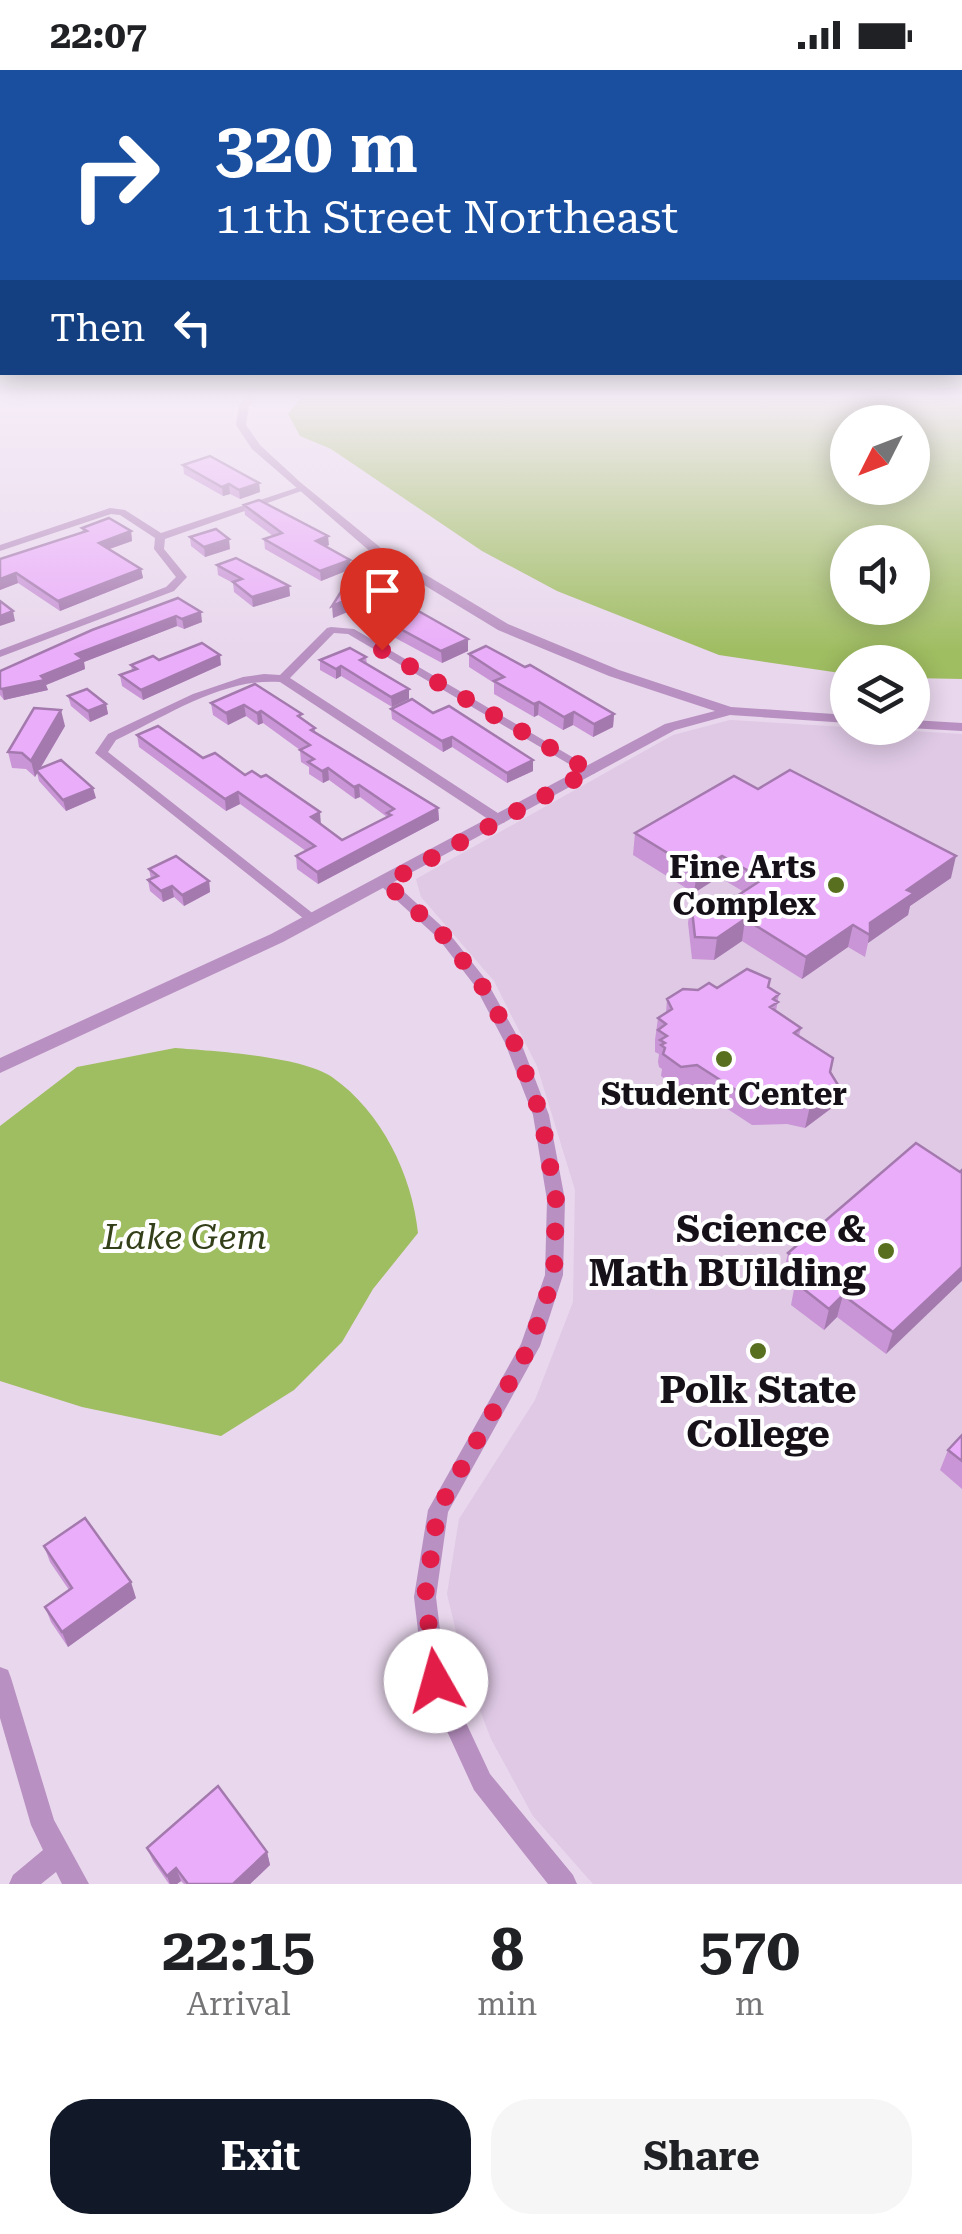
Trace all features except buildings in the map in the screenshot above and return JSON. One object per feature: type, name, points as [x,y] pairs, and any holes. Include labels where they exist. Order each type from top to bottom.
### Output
[{"type":"street","points":[[295,483],[377,550],[503,627],[636,681],[730,711],[830,719]]},
{"type":"street","points":[[160,537],[302,489]]},
{"type":"street","points":[[0,548],[110,511],[122,512],[160,537]]},
{"type":"street","points":[[0,654],[170,589],[182,578],[159,549],[160,537]]},
{"type":"street","points":[[283,679],[330,630],[339,628],[590,771]]},
{"type":"street","points":[[313,919],[101,753],[112,737],[243,679],[283,679],[499,820]]},
{"type":"street","points":[[670,692],[680,706],[680,714],[670,727]]},
{"type":"street","points":[[0,1066],[386,883],[670,727],[730,711]]},
{"type":"street","points":[[930,725],[962,727]]},
{"type":"street","points":[[386,883],[443,935],[481,984],[514,1042],[541,1115],[556,1200],[554,1275],[530,1346],[438,1510],[425,1596],[436,1681],[482,1782],[564,1884]]},
{"type":"street","points":[[0,1678],[43,1825],[76,1884]]},
{"type":"street","points":[[22,1884],[58,1854]]},
{"type":"shaded area","name":"Polk State College","points":[[730,720],[830,726],[830,745],[930,745],[930,732],[962,734],[962,1884],[593,1884],[533,1816],[491,1739],[467,1677],[447,1594],[459,1519],[535,1400],[573,1302],[575,1190],[537,1066],[494,981],[421,897],[416,879],[673,735]]},
{"type":"water","points":[[381,483],[830,483],[830,505],[930,505],[930,483],[962,483],[962,679],[930,678],[930,645],[830,645],[830,671],[719,655],[557,591],[482,551]]},
{"type":"water","name":"Lake Gem","points":[[175,1048],[279,1059],[332,1077],[366,1108],[392,1146],[409,1189],[418,1233],[373,1289],[342,1342],[294,1390],[221,1436],[82,1407],[0,1381],[0,1126],[77,1067]]},
{"type":"place","name":"Fine Arts Complex","points":[[836,885]]},
{"type":"place","name":"Student Center","points":[[724,1059]]},
{"type":"place","name":"Science & Math BUilding","points":[[886,1251]]},
{"type":"place","name":"Polk State College","points":[[758,1351]]},
{"type":"route","points":[[382,650],[590,771],[386,883],[443,935],[481,984],[514,1042],[541,1115],[556,1200],[554,1275],[530,1346],[490,1424],[438,1510],[425,1596],[436,1681]]}]
